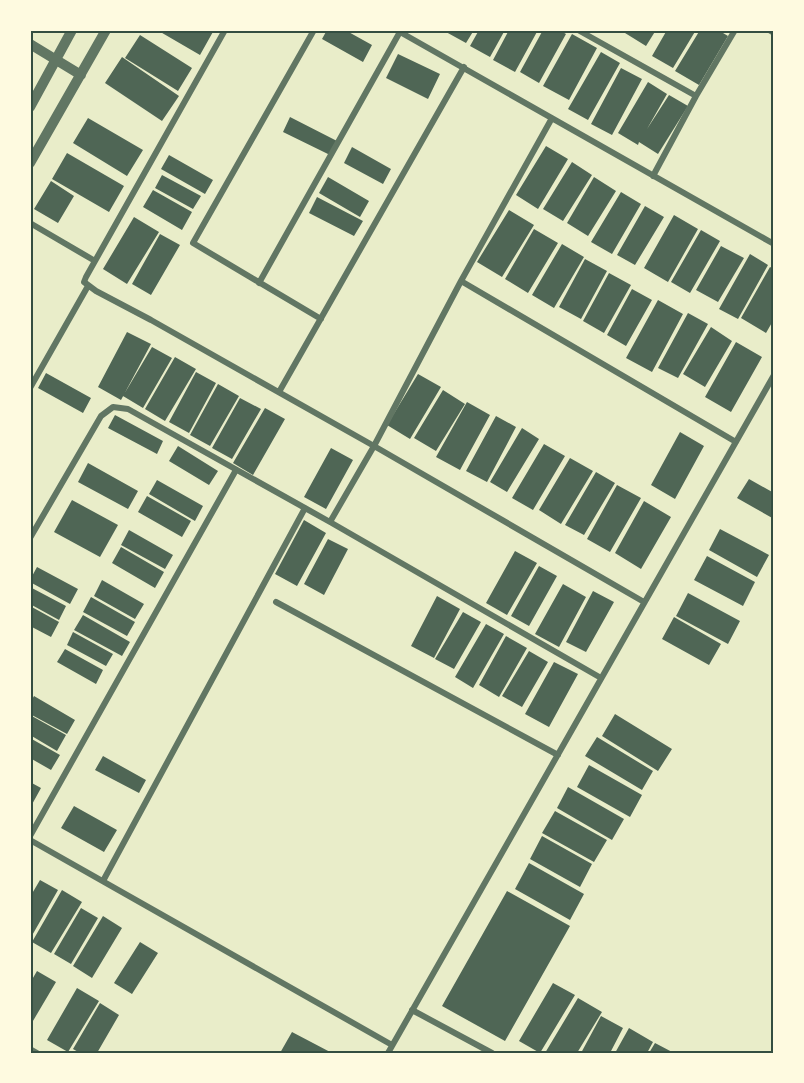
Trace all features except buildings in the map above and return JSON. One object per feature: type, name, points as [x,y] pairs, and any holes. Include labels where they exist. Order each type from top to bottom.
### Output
[{"type":"street","points":[[30,107],[72,30]]},
{"type":"street","points":[[30,163],[106,30]]},
{"type":"street","points":[[225,30],[84,282],[644,602]]},
{"type":"street","points":[[314,30],[193,243],[321,319]]},
{"type":"street","points":[[578,30],[696,96]]},
{"type":"street","points":[[653,176],[735,30]]},
{"type":"street","points":[[769,30],[774,33]]},
{"type":"street","points":[[259,283],[400,31],[774,244]]},
{"type":"street","points":[[30,44],[81,75]]},
{"type":"street","points":[[279,392],[465,68]]},
{"type":"street","points":[[330,522],[374,446],[461,281],[552,118]]},
{"type":"street","points":[[30,223],[95,261]]},
{"type":"street","points":[[461,281],[736,442]]},
{"type":"street","points":[[30,388],[88,286]]},
{"type":"street","points":[[388,1053],[774,375]]},
{"type":"street","points":[[30,538],[101,416],[113,407],[128,409],[601,678]]},
{"type":"street","points":[[236,470],[30,838],[392,1045]]},
{"type":"street","points":[[103,881],[305,508]]},
{"type":"street","points":[[276,602],[558,755]]},
{"type":"street","points":[[412,1010],[492,1053]]},
{"type":"street","points":[[30,1049],[37,1053]]}]
